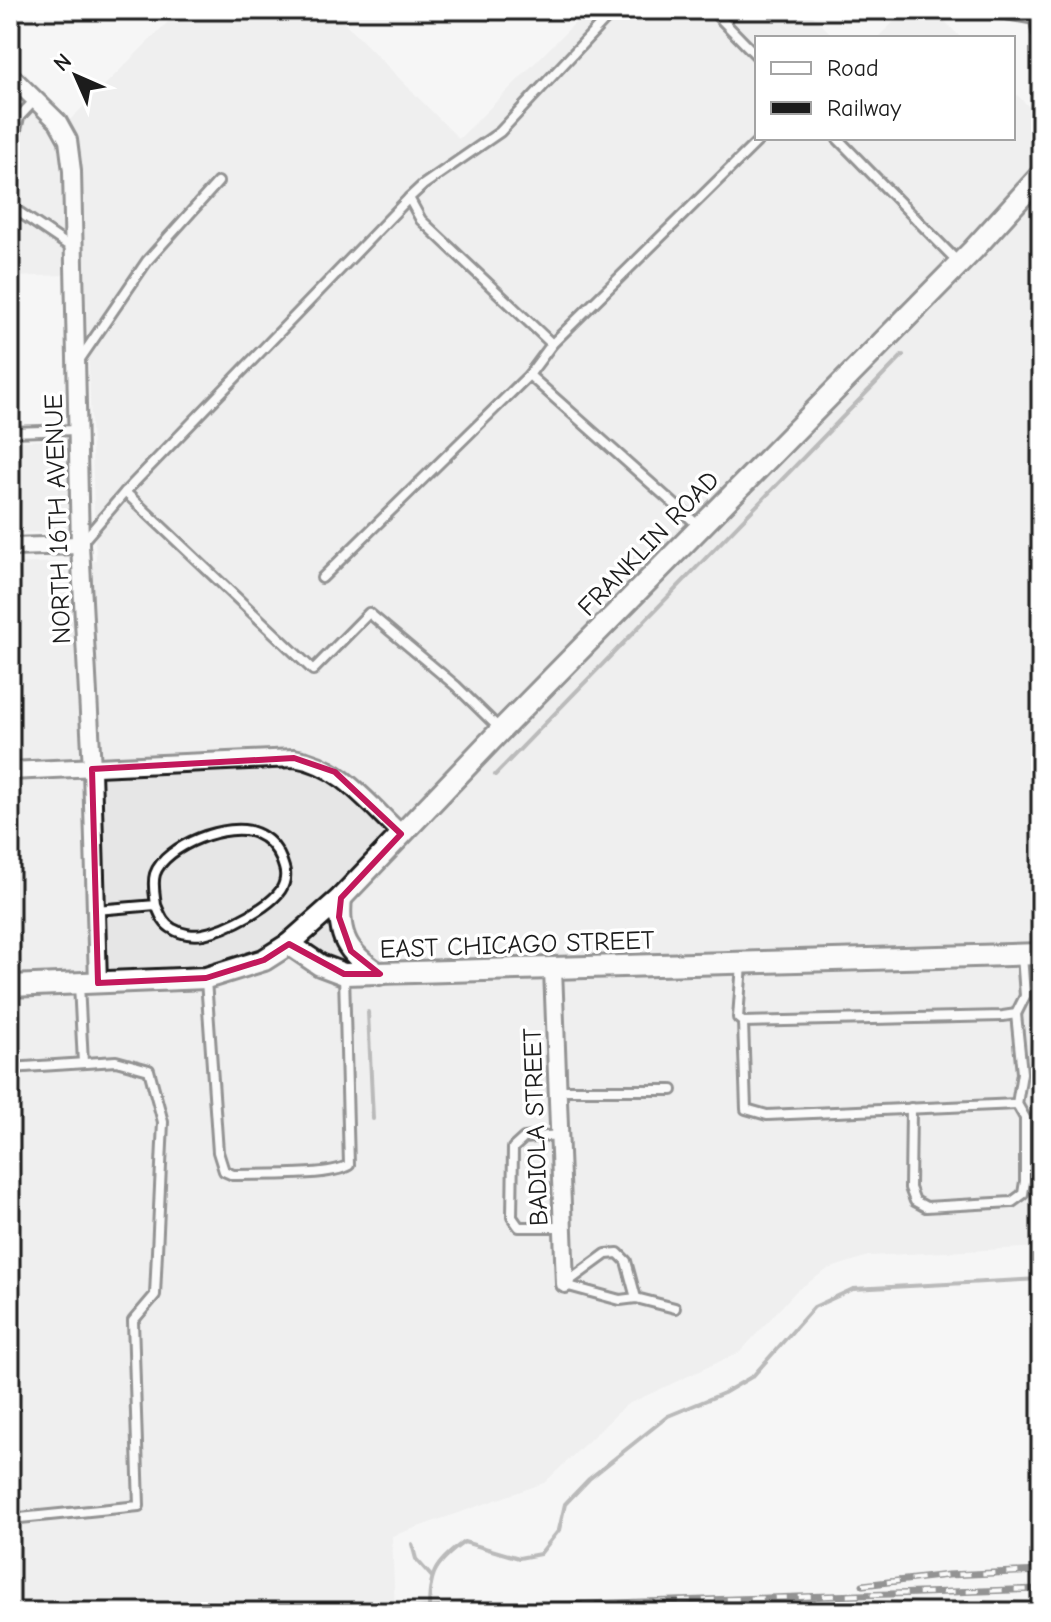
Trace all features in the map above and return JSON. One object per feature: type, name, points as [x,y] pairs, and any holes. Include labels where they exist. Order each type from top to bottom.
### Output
[{"type":"street","name":"NORTH 16TH AVENUE","points":[[10,75],[58,122],[68,140],[72,171],[80,545],[96,910],[89,983]]},
{"type":"street","name":"FRANKLIN ROAD","points":[[289,944],[341,898],[501,730],[959,264],[1041,175]]},
{"type":"street","points":[[10,547],[80,545]]},
{"type":"street","points":[[10,771],[294,758],[315,761],[335,772],[401,834]]},
{"type":"street","points":[[341,898],[339,917],[351,951],[357,960],[380,974]]},
{"type":"street","points":[[10,986],[206,978],[264,960],[289,944]]},
{"type":"street","name":"EAST CHICAGO STREET","points":[[289,944],[320,965],[344,974],[1032,954]]},
{"type":"street","name":"BADIOLA STREET","points":[[553,969],[565,1284]]},
{"type":"lane","points":[[80,545],[125,492],[409,198],[500,132],[614,10]]},
{"type":"lane","points":[[712,10],[755,54]]},
{"type":"lane","points":[[998,10],[1034,17],[1041,36]]},
{"type":"lane","points":[[10,157],[19,117],[35,100]]},
{"type":"lane","points":[[322,578],[529,375],[552,344],[759,140]]},
{"type":"lane","points":[[839,140],[959,264]]},
{"type":"lane","points":[[75,366],[147,261],[218,182]]},
{"type":"lane","points":[[409,198],[421,220],[552,344]]},
{"type":"lane","points":[[10,206],[73,249]]},
{"type":"lane","points":[[529,375],[700,527]]},
{"type":"lane","points":[[10,432],[77,430]]},
{"type":"lane","points":[[125,492],[313,670],[369,613],[456,686],[501,730]]},
{"type":"lane","points":[[229,829],[244,829],[268,840],[277,850],[285,870],[284,884],[260,910],[204,934],[172,929],[161,919],[156,905],[156,873],[163,861],[188,844],[229,829]]},
{"type":"lane","points":[[96,910],[156,905]]},
{"type":"lane","points":[[911,1108],[910,1188],[915,1201],[926,1207],[1012,1202],[1023,1194],[1025,1118],[1017,1104],[1022,1073],[1016,1014],[1025,996],[1032,954]]},
{"type":"lane","points":[[742,963],[738,1018],[743,1022],[1016,1014]]},
{"type":"lane","points":[[206,978],[218,1152],[224,1171],[233,1175],[317,1171],[349,1165],[344,974]]},
{"type":"lane","points":[[83,1063],[89,983]]},
{"type":"lane","points":[[743,1022],[746,1109],[767,1115],[1017,1104]]},
{"type":"lane","points":[[10,1068],[116,1061],[149,1070],[163,1122],[155,1295],[133,1321],[139,1506],[10,1519]]},
{"type":"lane","points":[[557,1090],[672,1090]]},
{"type":"lane","points":[[559,1135],[524,1138],[513,1148],[512,1217],[519,1227],[562,1227]]},
{"type":"lane","points":[[565,1284],[606,1254],[618,1253],[626,1261],[636,1298]]},
{"type":"lane","points":[[565,1284],[620,1300],[636,1298],[675,1308]]},
{"type":"highlighted area","points":[[294,758],[335,772],[401,834],[341,898],[339,917],[351,951],[380,974],[344,974],[289,944],[264,960],[206,978],[98,983],[92,769]]},
{"type":"shaded area","points":[[180,10],[332,10],[459,139],[588,10],[807,10],[833,36],[755,36],[755,140],[1015,140],[1015,93],[1041,119],[1041,1247],[868,1256],[828,1269],[796,1291],[740,1352],[626,1405],[544,1483],[392,1536],[395,1612],[10,1612],[10,564],[96,561],[81,152],[79,140],[69,121]]},
{"type":"shaded area","points":[[906,10],[934,10],[959,36],[879,36]]},
{"type":"shaded area","points":[[10,85],[56,133],[62,148],[65,275],[10,277]]},
{"type":"shaded area","points":[[68,440],[72,531],[10,533],[10,441]]},
{"type":"waterway","points":[[495,775],[903,355]]},
{"type":"waterway","points":[[368,1012],[373,1119]]},
{"type":"waterway","points":[[429,1612],[432,1579],[445,1557],[464,1542],[519,1558],[540,1554],[559,1530],[565,1504],[589,1479],[668,1416],[724,1393],[753,1376],[814,1307],[853,1289],[1041,1279]]},
{"type":"waterway","points":[[412,1544],[416,1559],[432,1577]]},
{"type":"railway","points":[[863,1585],[948,1575],[1041,1571]]},
{"type":"railway","points":[[343,1612],[1041,1589]]}]
